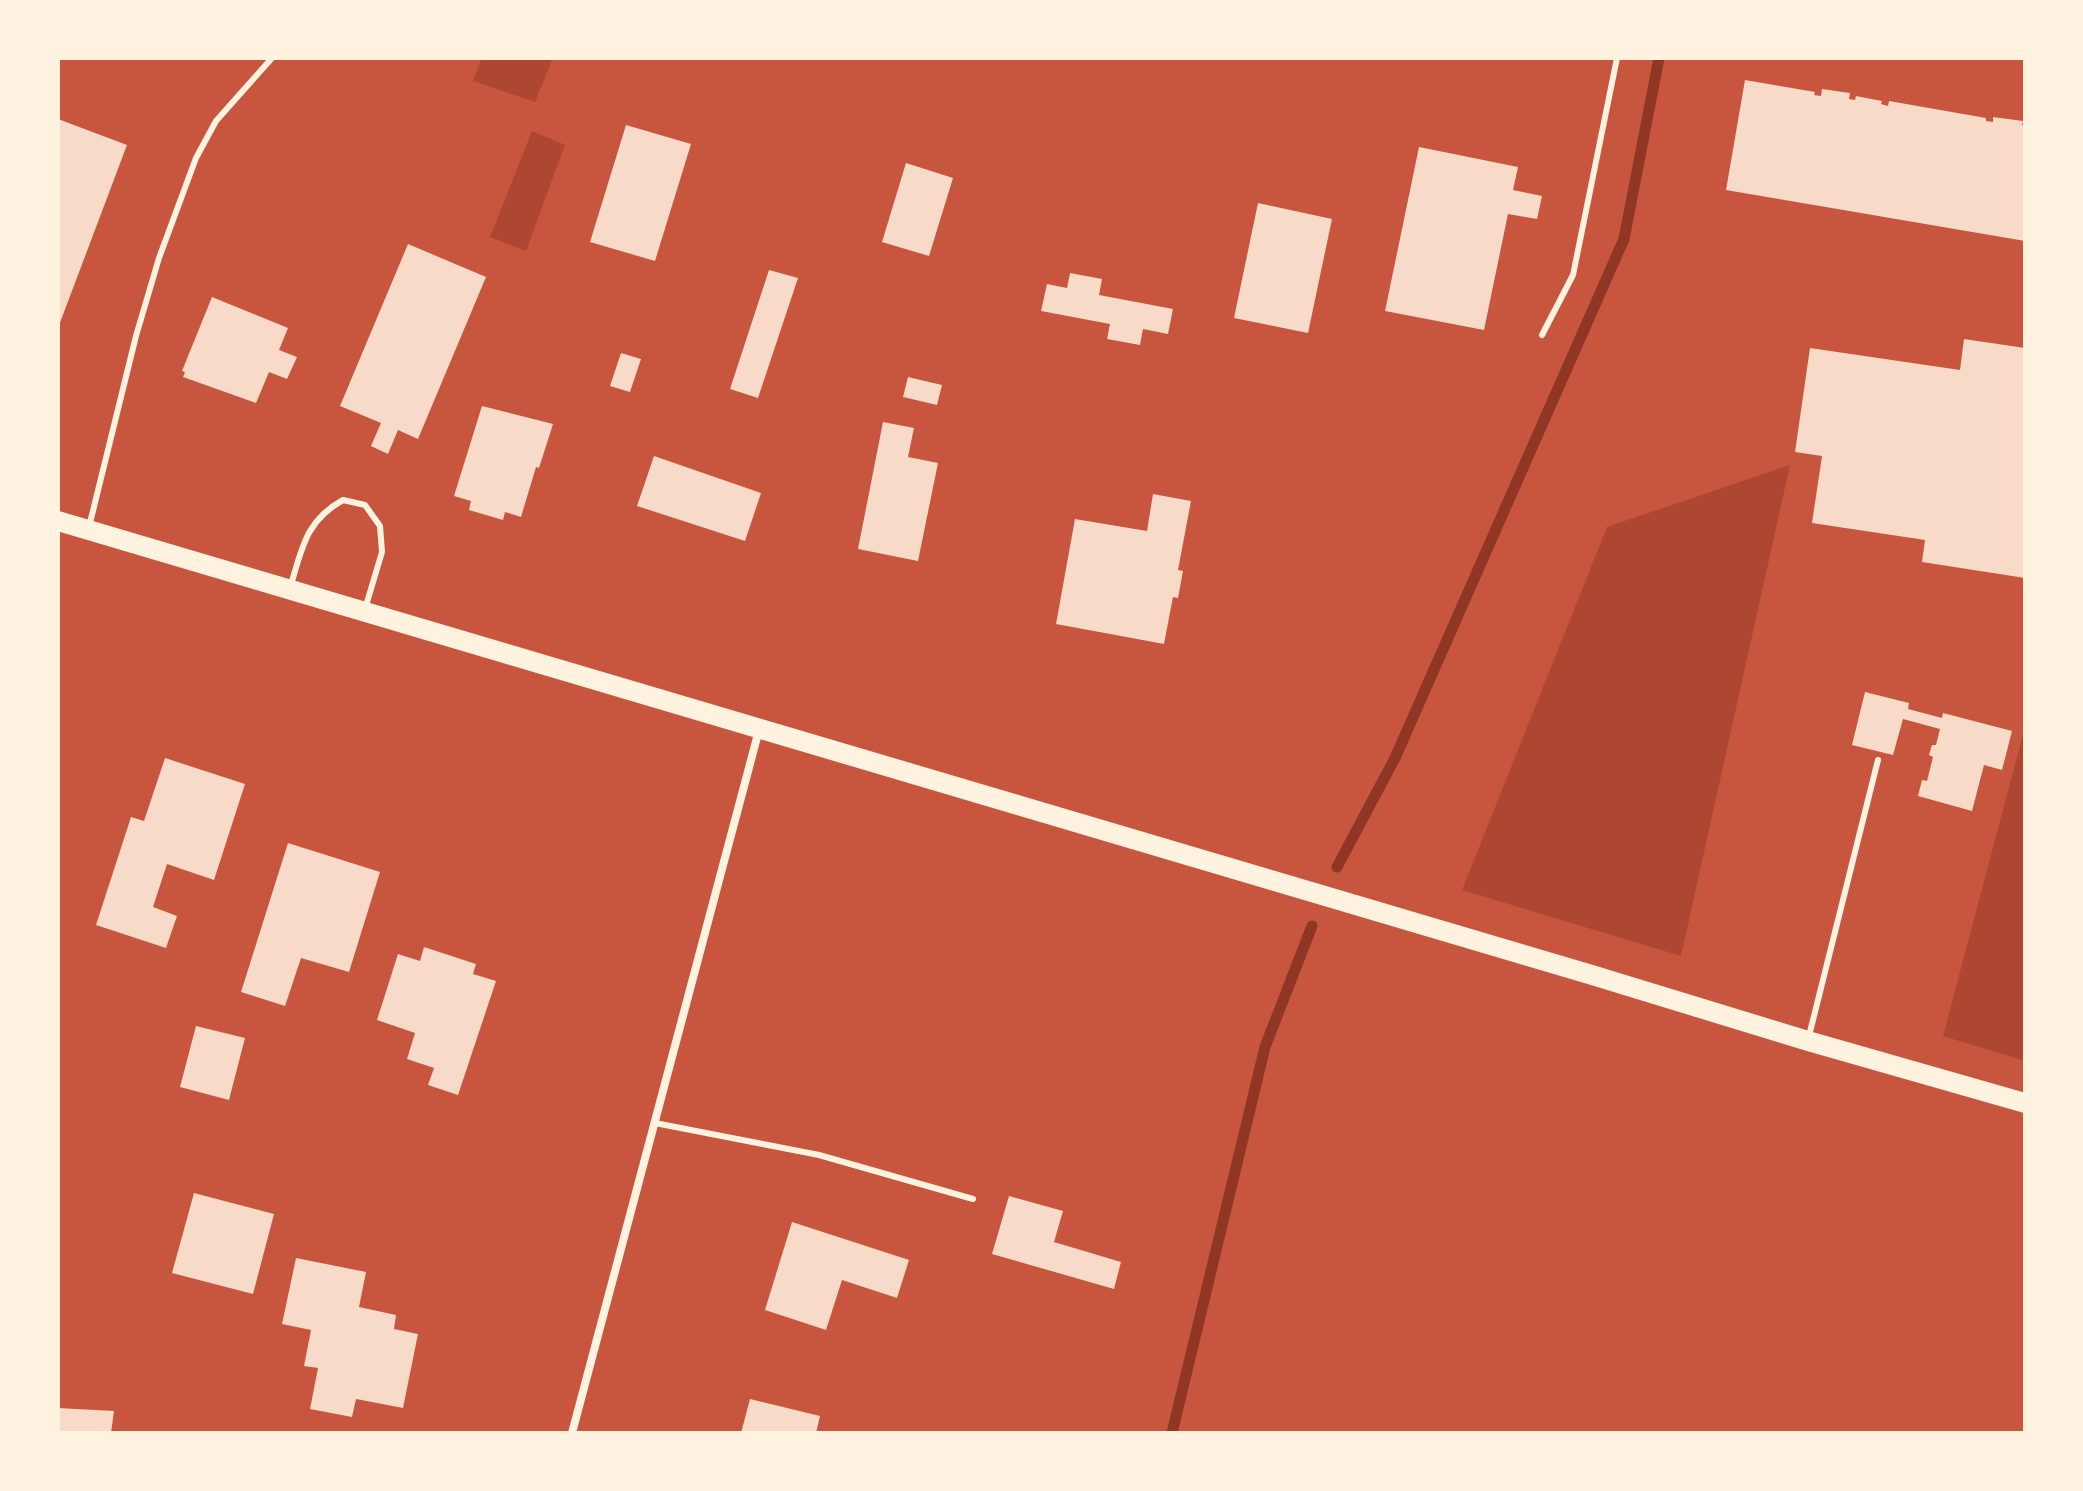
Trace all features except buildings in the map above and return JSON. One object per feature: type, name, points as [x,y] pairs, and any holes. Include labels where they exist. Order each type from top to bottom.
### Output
[{"type":"main road","points":[[58,521],[2025,1103]]},
{"type":"street","points":[[572,1433],[759,730]]},
{"type":"lane","points":[[88,530],[136,336],[159,258],[196,158],[216,121],[272,58]]},
{"type":"lane","points":[[1542,335],[1573,275],[1617,58]]},
{"type":"lane","points":[[289,590],[307,534],[323,511],[343,500],[365,505],[380,526],[382,552],[364,613]]},
{"type":"lane","points":[[1808,1041],[1878,760]]},
{"type":"lane","points":[[655,1123],[819,1155],[973,1199]]},
{"type":"shaded area","points":[[482,58],[553,58],[535,102],[473,81]]},
{"type":"shaded area","points":[[532,131],[565,145],[526,251],[490,237]]},
{"type":"shaded area","points":[[1790,465],[1681,956],[1462,890],[1607,527]]},
{"type":"shaded area","points":[[2025,727],[2025,1061],[1943,1036]]},
{"type":"waterway","points":[[1337,867],[1395,758],[1624,239],[1659,58]]},
{"type":"waterway","points":[[1172,1433],[1265,1047],[1312,926]]}]
